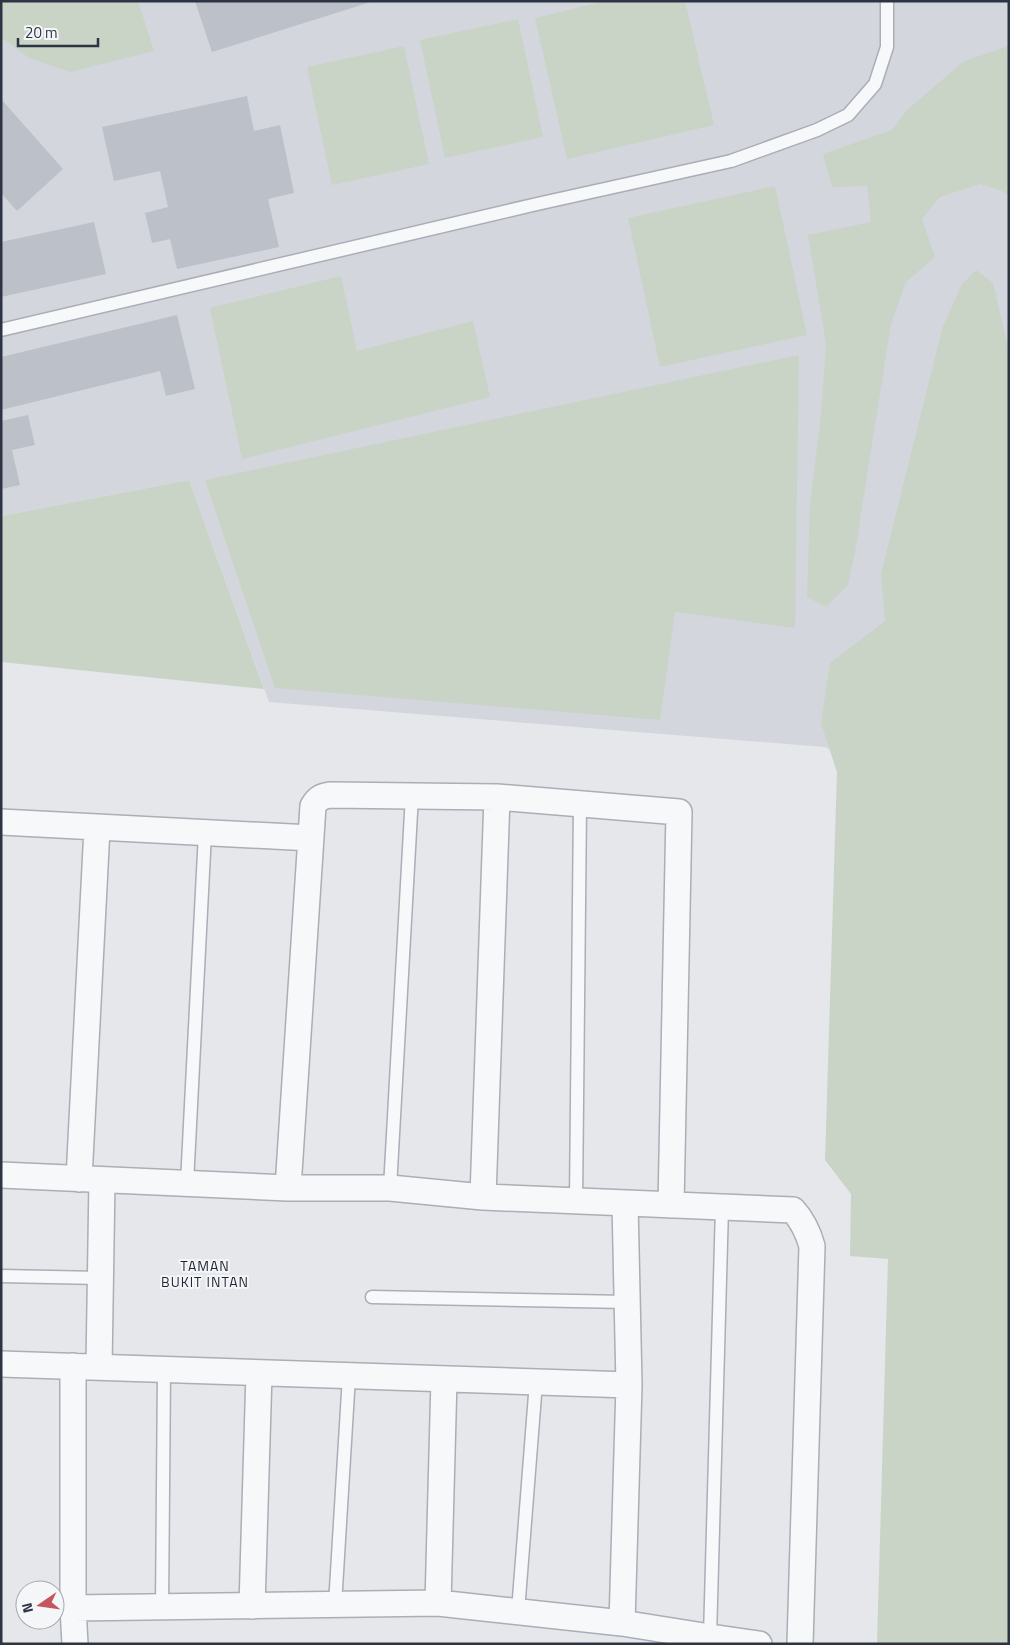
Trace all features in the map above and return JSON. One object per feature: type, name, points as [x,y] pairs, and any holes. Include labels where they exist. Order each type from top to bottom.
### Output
[{"type":"street","points":[[288,1188],[311,838],[314,806],[317,799],[324,796],[412,795],[497,797],[580,805],[675,810],[680,814],[670,1205]]},
{"type":"street","points":[[482,1197],[497,797]]},
{"type":"street","points":[[1,822],[311,838]]},
{"type":"street","points":[[97,828],[91,1179],[100,1278],[99,1367]]},
{"type":"street","points":[[1,1175],[288,1188],[390,1188],[482,1197],[793,1210],[809,1234],[812,1246],[800,1644]]},
{"type":"street","points":[[622,1623],[629,1385],[625,1203]]},
{"type":"street","points":[[1,1364],[629,1385]]},
{"type":"street","points":[[73,1366],[73,1608],[75,1644]]},
{"type":"street","points":[[252,1606],[259,1373]]},
{"type":"street","points":[[438,1603],[444,1379]]},
{"type":"street","points":[[73,1608],[438,1603],[622,1623],[760,1644]]},
{"type":"lane","points":[[1,330],[510,210],[731,161],[817,130],[848,115],[875,84],[887,47],[888,1]]},
{"type":"lane","points":[[390,1188],[412,795]]},
{"type":"lane","points":[[576,1201],[580,805]]},
{"type":"lane","points":[[187,1183],[205,834]]},
{"type":"lane","points":[[710,1637],[722,1207]]},
{"type":"lane","points":[[1,1276],[100,1278]]},
{"type":"lane","points":[[372,1297],[627,1302]]},
{"type":"lane","points":[[162,1607],[164,1370]]},
{"type":"lane","points":[[335,1605],[348,1376]]},
{"type":"lane","points":[[518,1611],[536,1382]]},
{"type":"shaded area","points":[[1,1],[1009,1],[1009,816],[824,747],[269,702],[189,480],[1,516]]},
{"type":"green space","points":[[1,1],[138,1],[154,51],[70,72],[29,58],[1,37]]},
{"type":"green space","points":[[605,1],[685,1],[714,125],[567,159],[535,18]]},
{"type":"green space","points":[[518,19],[543,137],[445,158],[420,40]]},
{"type":"green space","points":[[404,46],[429,164],[332,185],[307,67]]},
{"type":"green space","points":[[1009,46],[1009,197],[1002,191],[980,184],[940,197],[922,219],[935,257],[906,282],[891,324],[855,552],[848,585],[826,607],[807,597],[810,503],[821,414],[826,344],[808,235],[871,222],[867,186],[832,187],[823,154],[892,130],[907,110],[964,61]]},
{"type":"green space","points":[[775,186],[807,335],[660,367],[628,218]]},
{"type":"green space","points":[[976,270],[993,283],[1009,351],[1009,1644],[877,1644],[888,1259],[850,1256],[851,1194],[825,1160],[837,772],[821,723],[830,663],[885,621],[881,574],[942,329],[962,284]]},
{"type":"green space","points":[[341,276],[357,351],[473,321],[490,397],[242,459],[210,308]]},
{"type":"green space","points":[[799,355],[795,628],[675,612],[660,720],[275,688],[205,480]]},
{"type":"green space","points":[[189,480],[264,689],[1,662],[1,516]]},
{"type":"building","points":[[195,1],[371,1],[371,2],[212,52]]},
{"type":"building","points":[[247,96],[254,131],[280,125],[294,193],[268,199],[279,247],[177,269],[170,239],[152,243],[145,213],[168,207],[160,171],[114,181],[102,127]]},
{"type":"building","points":[[1,99],[63,169],[17,211],[1,193]]},
{"type":"building","points":[[94,222],[106,274],[1,297],[1,242]]},
{"type":"building","points":[[177,315],[195,389],[166,396],[160,371],[1,410],[1,357]]},
{"type":"building","points":[[28,415],[35,445],[12,450],[20,485],[1,489],[1,421]]},
{"type":"district","name":"TAMAN BUKIT INTAN","points":[[205,1274]]}]
